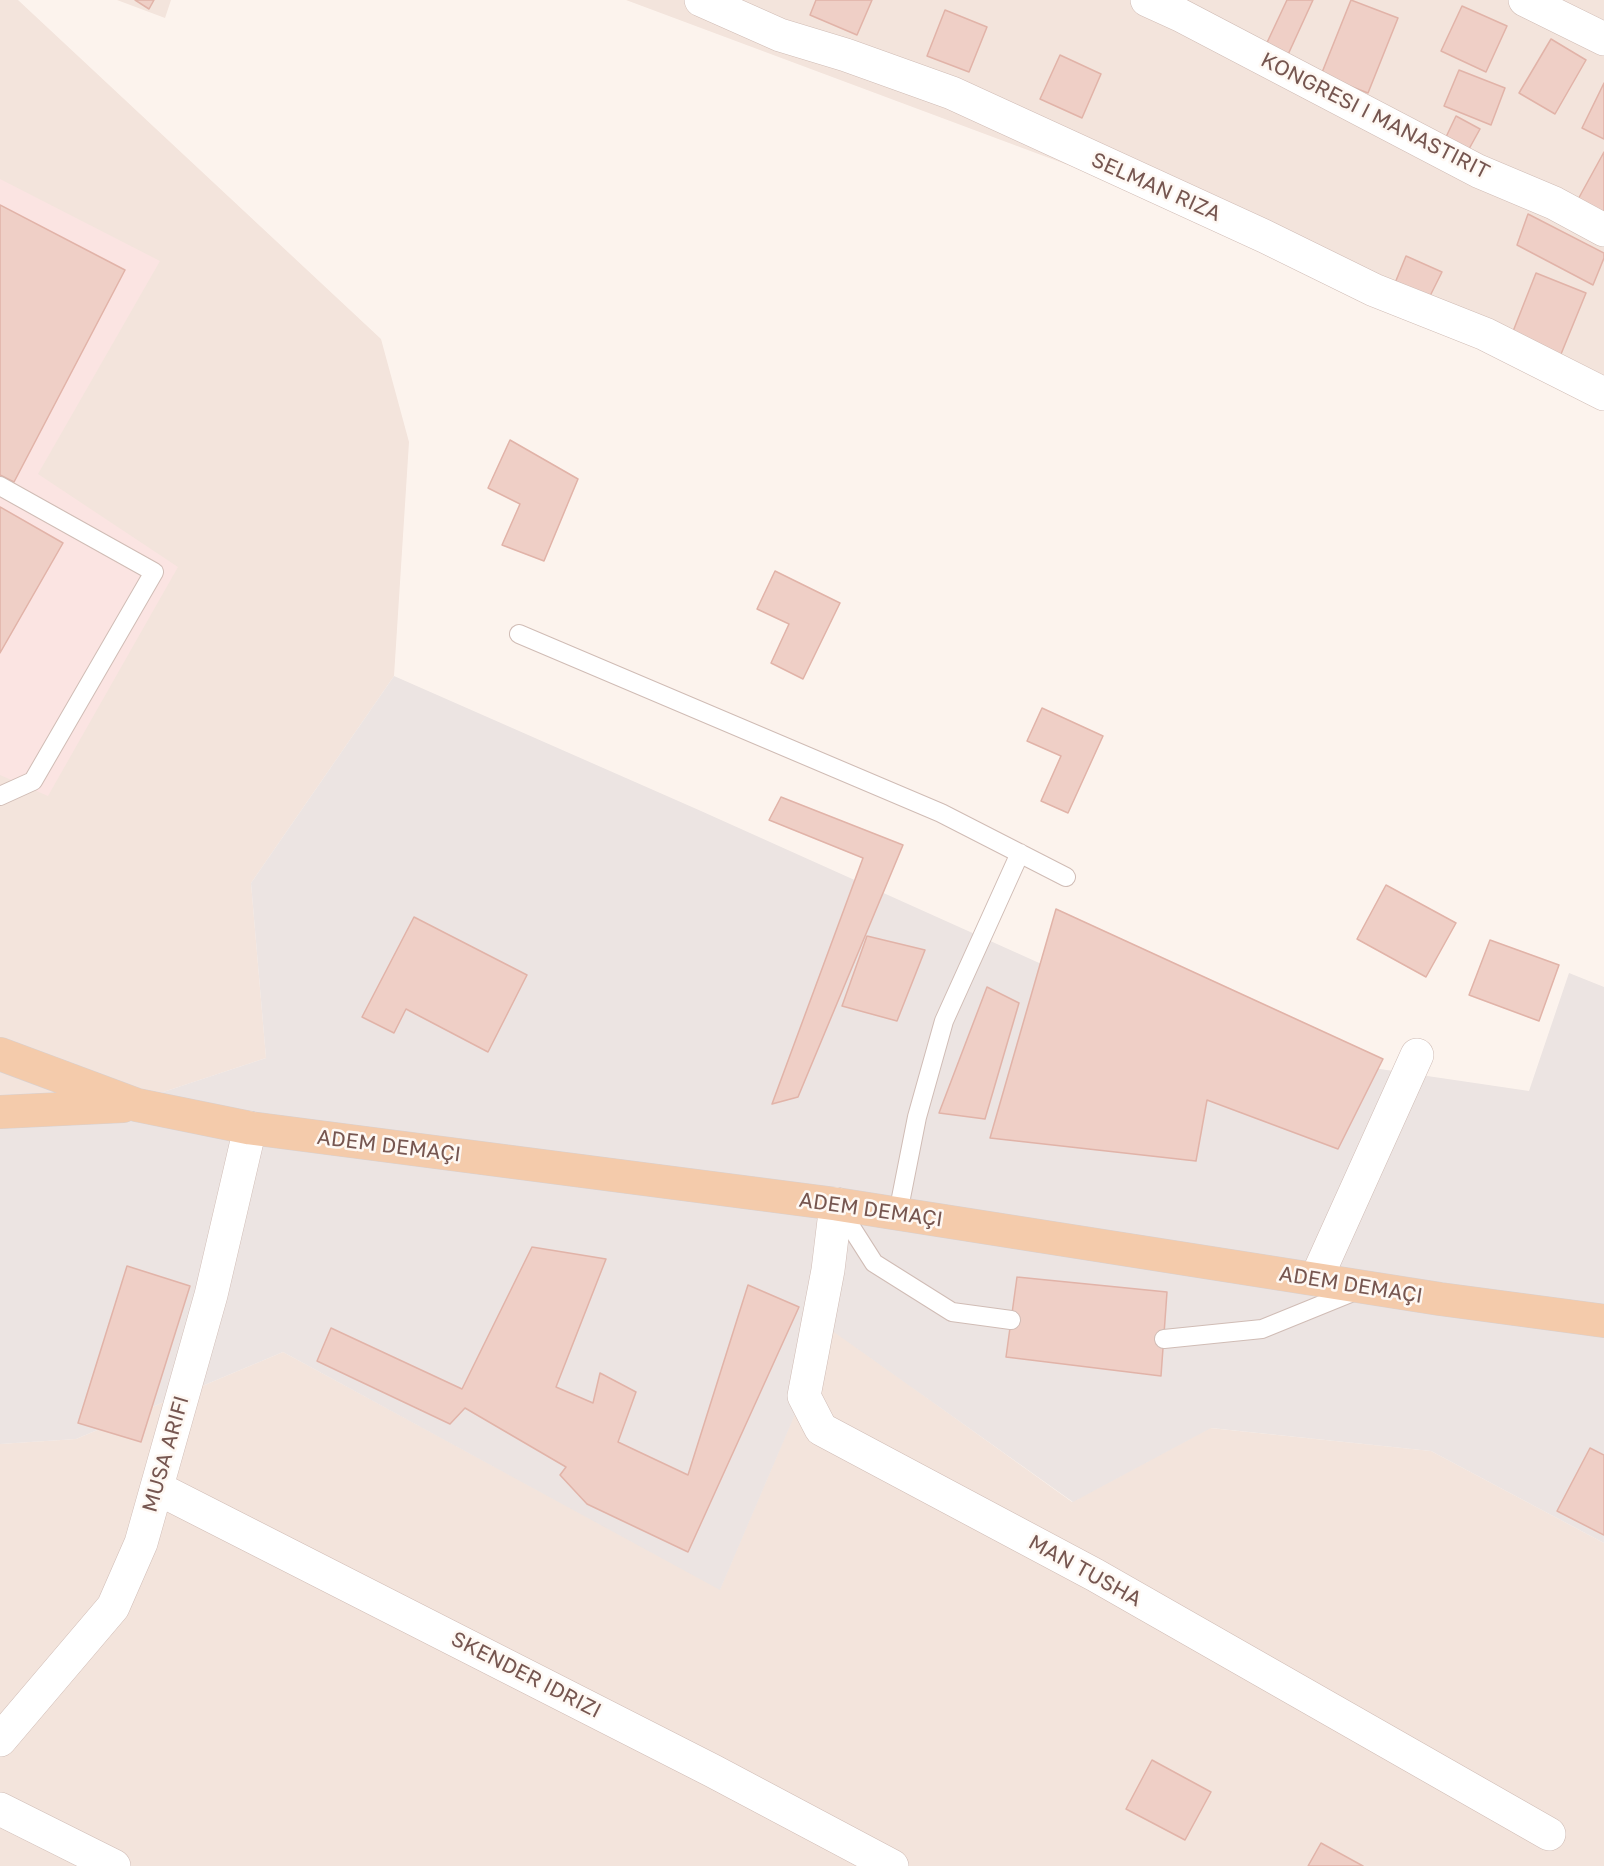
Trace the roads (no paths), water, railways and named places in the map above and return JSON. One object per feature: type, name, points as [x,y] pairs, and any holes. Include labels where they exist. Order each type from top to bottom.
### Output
[{"type":"main road","name":"ADEM DEMAÇI","points":[[0,1054],[137,1105],[250,1128],[836,1203],[1316,1280],[1604,1321]]},
{"type":"main road","name":"ADEM DEMAÇI","points":[[0,1112],[137,1105]]},
{"type":"street","name":"SELMAN RIZA","points":[[701,0],[780,35],[846,55],[952,93],[1264,236],[1374,290],[1485,334],[1604,394]]},
{"type":"street","name":"KONGRESI I MANASTIRIT","points":[[1147,0],[1478,171],[1554,203],[1604,230]]},
{"type":"street","points":[[1524,0],[1604,39]]},
{"type":"street","points":[[1316,1280],[1417,1055]]},
{"type":"street","name":"MUSA ARIFI","points":[[0,1740],[113,1607],[141,1543],[211,1295],[250,1128]]},
{"type":"street","name":"MAN TUSHA","points":[[836,1203],[828,1270],[804,1396],[821,1429],[1095,1575],[1549,1834]]},
{"type":"street","name":"SKENDER IDRIZI","points":[[157,1488],[713,1771],[892,1866]]},
{"type":"street","points":[[0,1809],[114,1866]]},
{"type":"lane","points":[[0,486],[154,572],[33,781],[0,796]]},
{"type":"lane","points":[[519,634],[941,813],[1066,877]]},
{"type":"lane","points":[[898,1213],[917,1117],[944,1021],[1020,853]]},
{"type":"lane","points":[[836,1203],[874,1263],[952,1312],[1011,1320]]},
{"type":"lane","points":[[1164,1339],[1262,1329],[1365,1287]]}]
